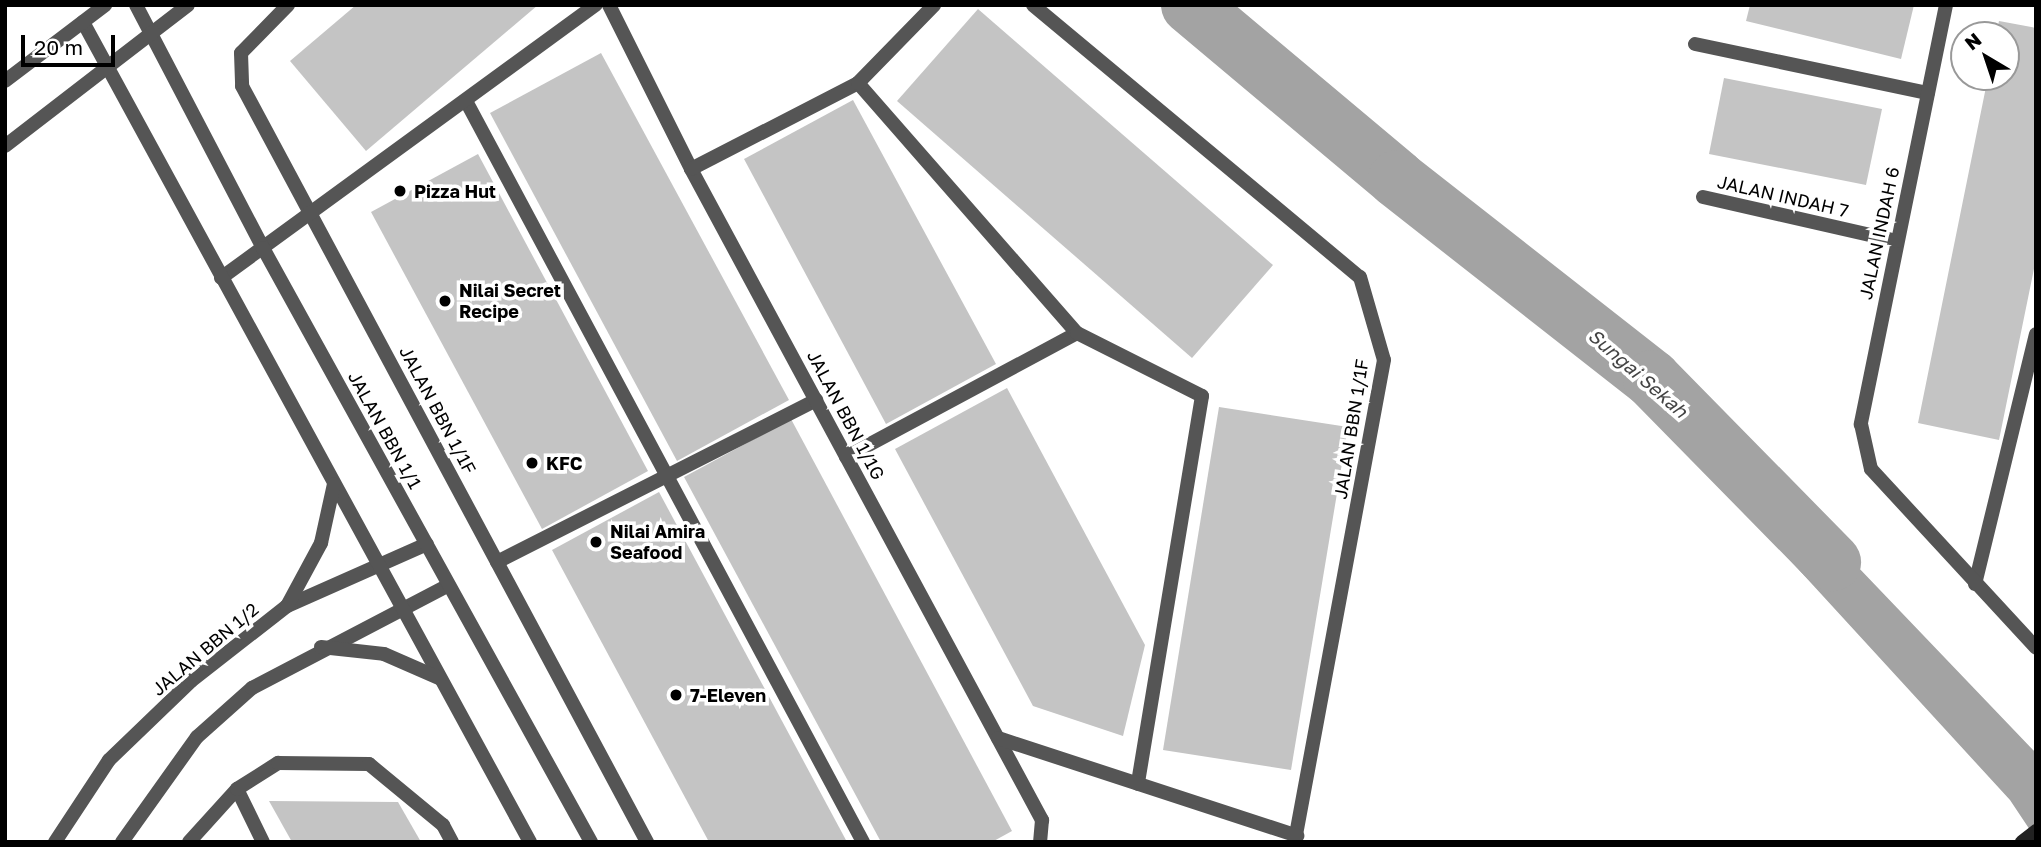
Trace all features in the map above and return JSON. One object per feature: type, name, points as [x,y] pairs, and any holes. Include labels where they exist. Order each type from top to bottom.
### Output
[{"type":"main road","points":[[2022,842],[2036,831]]},
{"type":"street","points":[[5,81],[105,5]]},
{"type":"street","name":"JALAN BBN 1/1","points":[[136,5],[153,32],[263,248],[427,544],[447,586],[591,842]]},
{"type":"street","points":[[5,146],[188,5]]},
{"type":"street","name":"JALAN BBN 1/1F","points":[[288,5],[241,53],[242,86],[645,841]]},
{"type":"street","points":[[221,278],[596,5]]},
{"type":"street","name":"JALAN BBN 1/1G","points":[[609,5],[691,169],[1042,820],[1041,842]]},
{"type":"street","points":[[691,169],[858,83],[934,5]]},
{"type":"street","name":"JALAN BBN 1/1F","points":[[1032,5],[1360,277],[1384,360],[1296,839]]},
{"type":"street","name":"JALAN INDAH 6","points":[[1946,5],[1861,424],[1871,469],[1975,584]]},
{"type":"street","points":[[83,22],[334,484],[383,564],[439,678],[530,842]]},
{"type":"street","points":[[1695,44],[1928,93]]},
{"type":"street","points":[[858,83],[1077,333],[1202,397],[1138,784]]},
{"type":"street","points":[[466,101],[669,473],[863,842]]},
{"type":"street","name":"JALAN INDAH 7","points":[[1703,197],[1897,241]]},
{"type":"street","points":[[846,457],[1077,333]]},
{"type":"street","points":[[2036,334],[1975,584],[2036,648]]},
{"type":"street","points":[[497,562],[816,400]]},
{"type":"street","points":[[287,606],[321,543],[334,484]]},
{"type":"street","name":"JALAN BBN 1/2","points":[[55,842],[109,760],[191,681],[287,606],[427,544]]},
{"type":"street","points":[[122,842],[197,737],[252,688],[321,648],[447,586]]},
{"type":"street","points":[[321,648],[384,654],[439,678]]},
{"type":"street","points":[[998,738],[1296,839]]},
{"type":"street","points":[[188,842],[237,789],[278,763],[369,764],[443,825],[452,842]]},
{"type":"street","points":[[237,789],[263,842]]},
{"type":"shaded area","points":[[1790,496],[2036,753],[2036,839],[2010,800],[1755,522]]},
{"type":"building","points":[[356,5],[538,5],[366,151],[290,61]]},
{"type":"building","points":[[1750,5],[1914,5],[1901,59],[1746,21]]},
{"type":"building","points":[[978,9],[1273,265],[1192,358],[897,101]]},
{"type":"building","points":[[2020,25],[2036,28],[2036,259],[1999,440],[1918,423],[1985,91],[2020,91]]},
{"type":"building","points":[[601,53],[789,400],[677,461],[490,113]]},
{"type":"building","points":[[1724,78],[1882,109],[1866,185],[1709,154]]},
{"type":"building","points":[[853,100],[996,364],[886,424],[744,159]]},
{"type":"building","points":[[478,154],[648,471],[542,529],[371,212]]},
{"type":"building","points":[[1007,388],[1145,645],[1123,736],[1033,706],[895,449]]},
{"type":"building","points":[[1219,407],[1348,427],[1291,770],[1163,750]]},
{"type":"building","points":[[791,419],[1012,831],[992,842],[881,842],[684,477]]},
{"type":"building","points":[[659,492],[847,842],[709,842],[552,550]]},
{"type":"building","points":[[269,801],[398,802],[421,842],[292,842]]},
{"type":"waterway","name":"Sungai Sekah","points":[[1190,5],[1397,179],[1652,379],[1832,562]]},
{"type":"place","name":"Pizza Hut","points":[[400,191]]},
{"type":"place","name":"Nilai Secret Recipe","points":[[445,301]]},
{"type":"place","name":"KFC","points":[[532,463]]},
{"type":"place","name":"Nilai Amira Seafood","points":[[596,542]]},
{"type":"place","name":"7-Eleven","points":[[676,695]]}]
